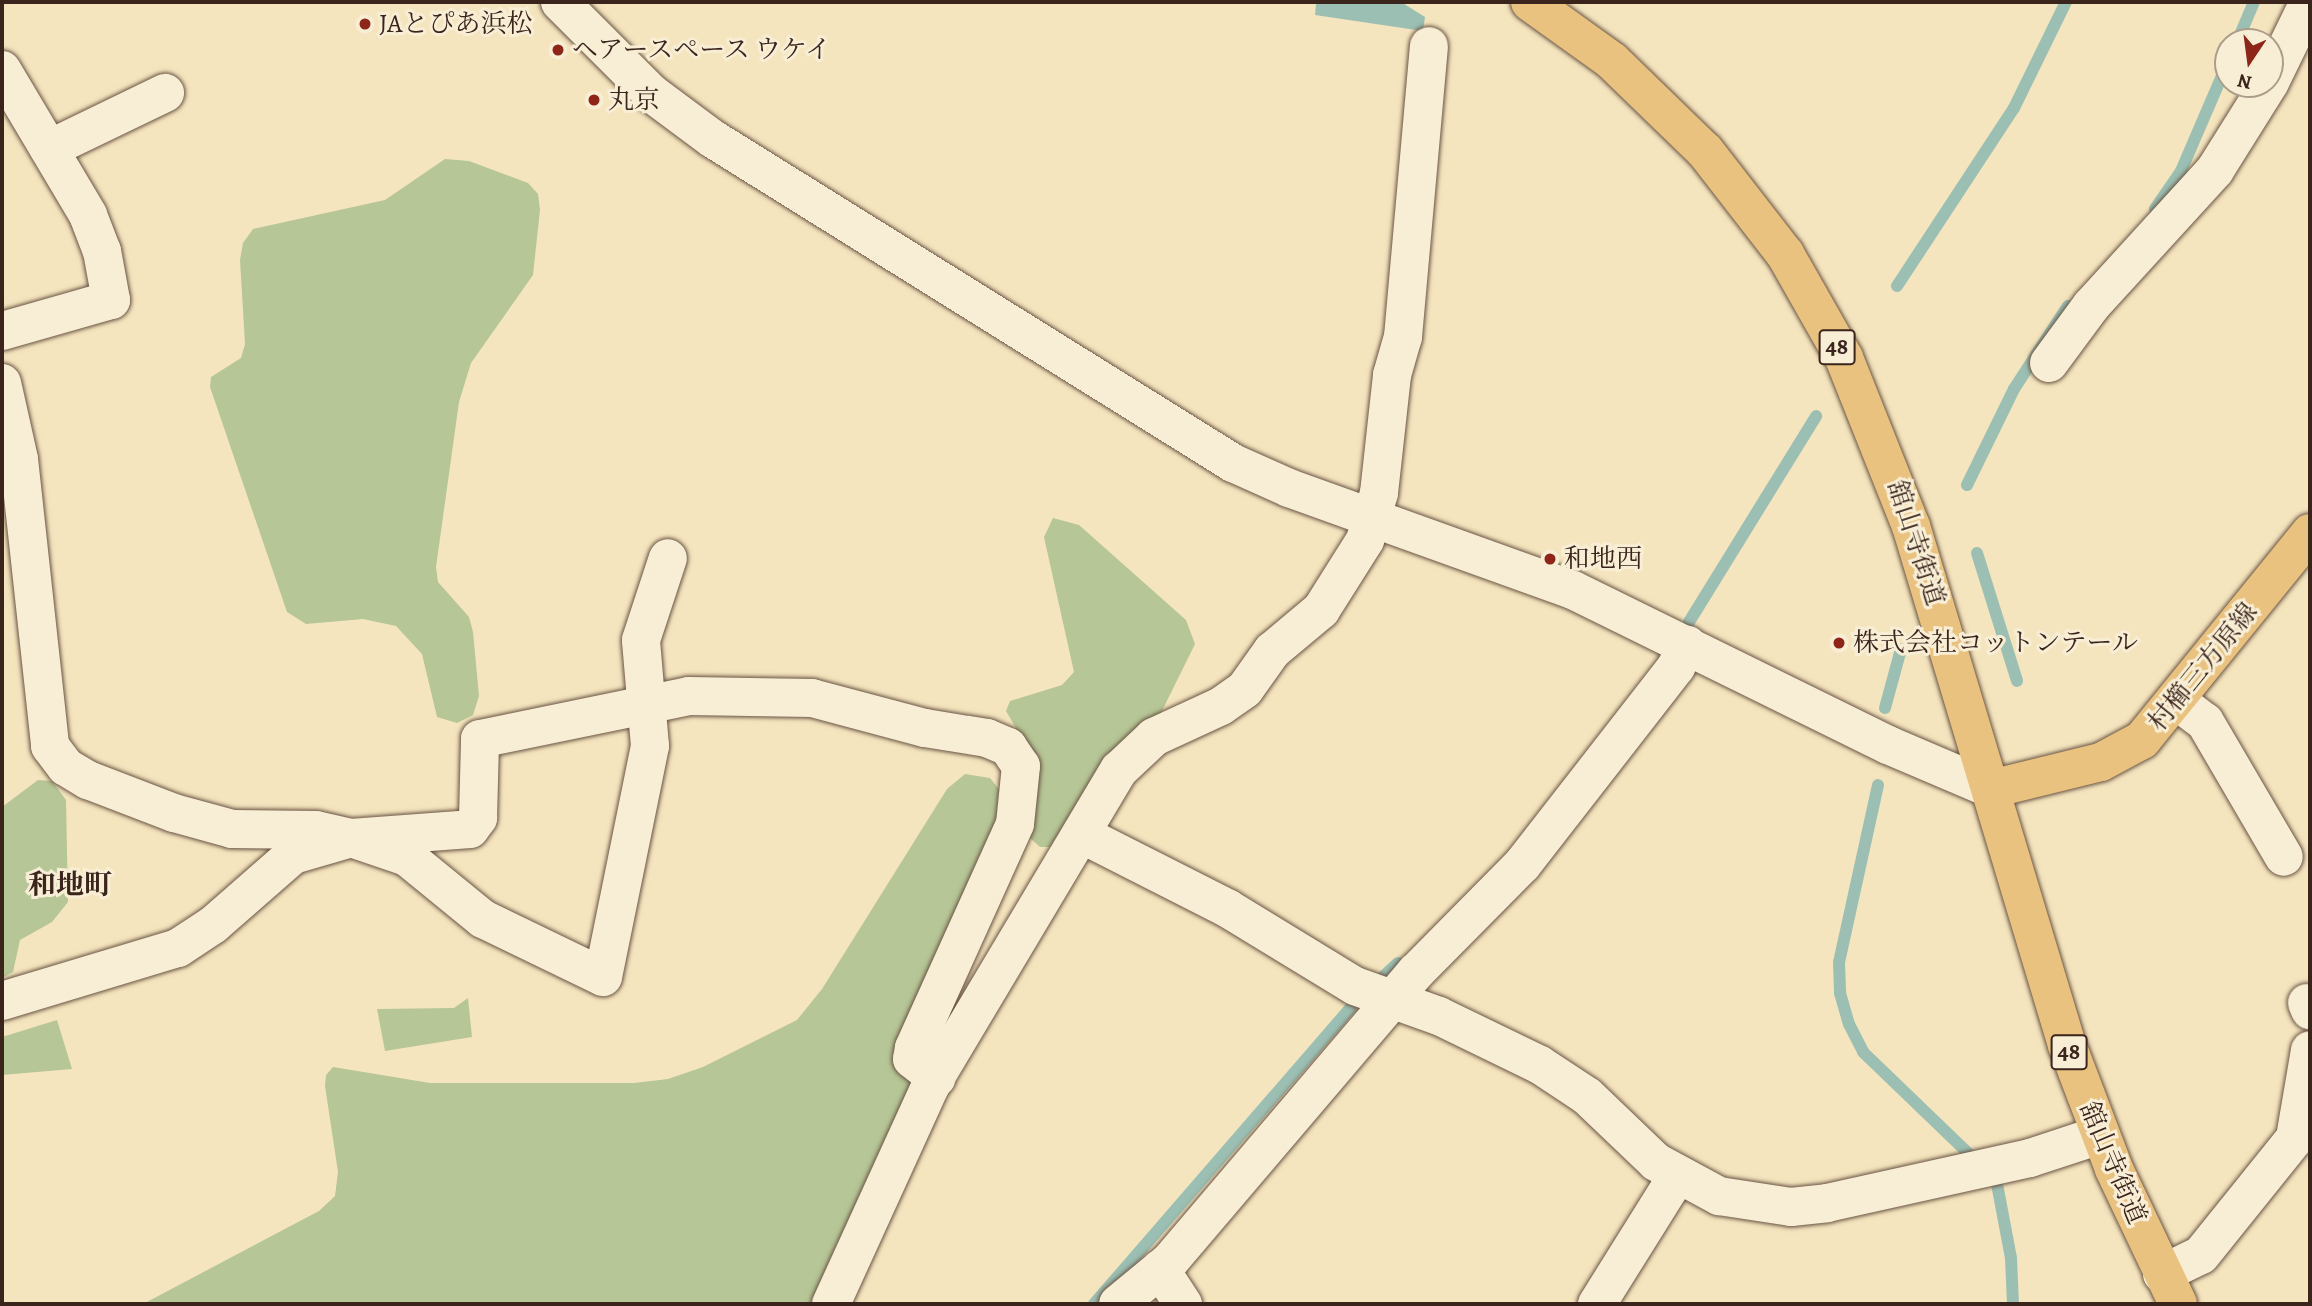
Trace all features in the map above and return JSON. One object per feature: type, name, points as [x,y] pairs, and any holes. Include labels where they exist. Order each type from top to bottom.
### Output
[{"type":"main road","name":"舘山寺街道","points":[[1530,2],[1612,61],[1705,151],[1785,254],[1815,305],[1891,470],[1991,789],[2046,982],[2100,1135],[2170,1289]]},
{"type":"main road","name":"村櫛三方原線","points":[[1991,789],[2123,753],[2159,724],[2304,554]]},
{"type":"street","points":[[560,2],[651,93],[713,139],[1216,453],[1289,488],[1563,585],[1888,745],[1991,789]]},
{"type":"street","points":[[2284,43],[2298,5]]},
{"type":"street","points":[[831,1304],[936,1078],[1081,834],[1135,751],[1234,699],[1272,651],[1321,610],[1364,540],[1379,493],[1392,375],[1404,337],[1429,46]]},
{"type":"street","points":[[2,71],[96,232],[111,300],[2,331]]},
{"type":"street","points":[[49,149],[165,93]]},
{"type":"street","points":[[2049,363],[2091,306],[2215,170],[2260,98]]},
{"type":"street","points":[[2,383],[19,459],[44,722],[55,754],[66,767],[88,780],[202,823],[262,831],[316,830],[351,838],[407,857],[482,919],[603,977],[638,821],[650,746],[641,640],[668,558]]},
{"type":"street","points":[[1118,1304],[1160,1269],[1392,1000],[1522,865],[1676,667],[1687,645]]},
{"type":"street","points":[[2,1001],[178,948],[213,925],[293,855],[351,838],[470,829],[478,818],[480,739],[647,707],[689,696],[791,695],[925,728],[987,738],[1008,747],[1021,766],[1014,824],[914,1048],[912,1059],[936,1078]]},
{"type":"street","points":[[2177,701],[2205,722],[2284,857]]},
{"type":"street","points":[[1081,834],[1227,908],[1355,986],[1438,1016],[1565,1079],[1677,1176],[1719,1196],[1791,1207],[1827,1203],[2030,1158],[2100,1135]]},
{"type":"street","points":[[2170,1289],[2201,1255],[2295,1138],[2310,1050]]},
{"type":"street","points":[[1597,1304],[1677,1176]]},
{"type":"street","points":[[1160,1269],[1183,1304]]},
{"type":"green space","points":[[445,159],[469,161],[528,183],[538,194],[540,210],[533,275],[471,363],[459,402],[436,567],[438,582],[469,617],[473,632],[479,696],[473,715],[457,723],[437,717],[422,654],[396,626],[363,619],[306,624],[287,612],[210,387],[211,377],[241,358],[245,344],[240,260],[243,243],[253,229],[385,200]]},
{"type":"green space","points":[[1053,518],[1079,525],[1186,620],[1195,644],[1161,713],[1051,847],[1040,847],[1030,838],[1028,749],[1006,711],[1010,701],[1062,685],[1074,672],[1044,537]]},
{"type":"green space","points":[[965,774],[990,778],[1003,794],[1005,815],[913,1081],[813,1304],[143,1304],[319,1211],[335,1196],[338,1172],[325,1086],[326,1075],[333,1067],[430,1083],[634,1083],[668,1079],[703,1067],[797,1020],[822,989],[947,789]]},
{"type":"green space","points":[[38,780],[52,781],[66,800],[68,902],[52,922],[20,940],[13,972],[2,978],[2,807]]},
{"type":"green space","points":[[468,998],[472,1037],[385,1051],[377,1009],[454,1008]]},
{"type":"green space","points":[[57,1020],[72,1069],[2,1075],[2,1037]]},
{"type":"water","points":[[1301,2],[1401,2],[1425,17],[1423,31],[1315,15],[1316,4]]},
{"type":"waterway","points":[[1897,286],[2014,108],[2066,2]]},
{"type":"waterway","points":[[2243,28],[2254,2]]},
{"type":"waterway","points":[[2155,209],[2181,171],[2214,94]]},
{"type":"waterway","points":[[1967,485],[2014,389],[2068,306]]},
{"type":"waterway","points":[[1689,622],[1816,416]]},
{"type":"waterway","points":[[1977,553],[2017,681]]},
{"type":"waterway","points":[[1885,708],[1901,649]]},
{"type":"waterway","points":[[1878,785],[1839,962],[1840,993],[1849,1024],[1863,1052],[1968,1153]]},
{"type":"waterway","points":[[1382,978],[1398,963]]},
{"type":"waterway","points":[[1094,1304],[1350,1008]]},
{"type":"waterway","points":[[1997,1184],[2011,1258],[2013,1304]]},
{"type":"place","name":"JAとぴあ浜松","points":[[365,24]]},
{"type":"place","name":"ヘアースペース ウケイ","points":[[558,50]]},
{"type":"place","name":"丸京","points":[[594,100]]},
{"type":"place","name":"和地西","points":[[1550,559]]},
{"type":"place","name":"株式会社コットンテール","points":[[1839,643]]},
{"type":"district","name":"和地町","points":[[70,885]]}]
